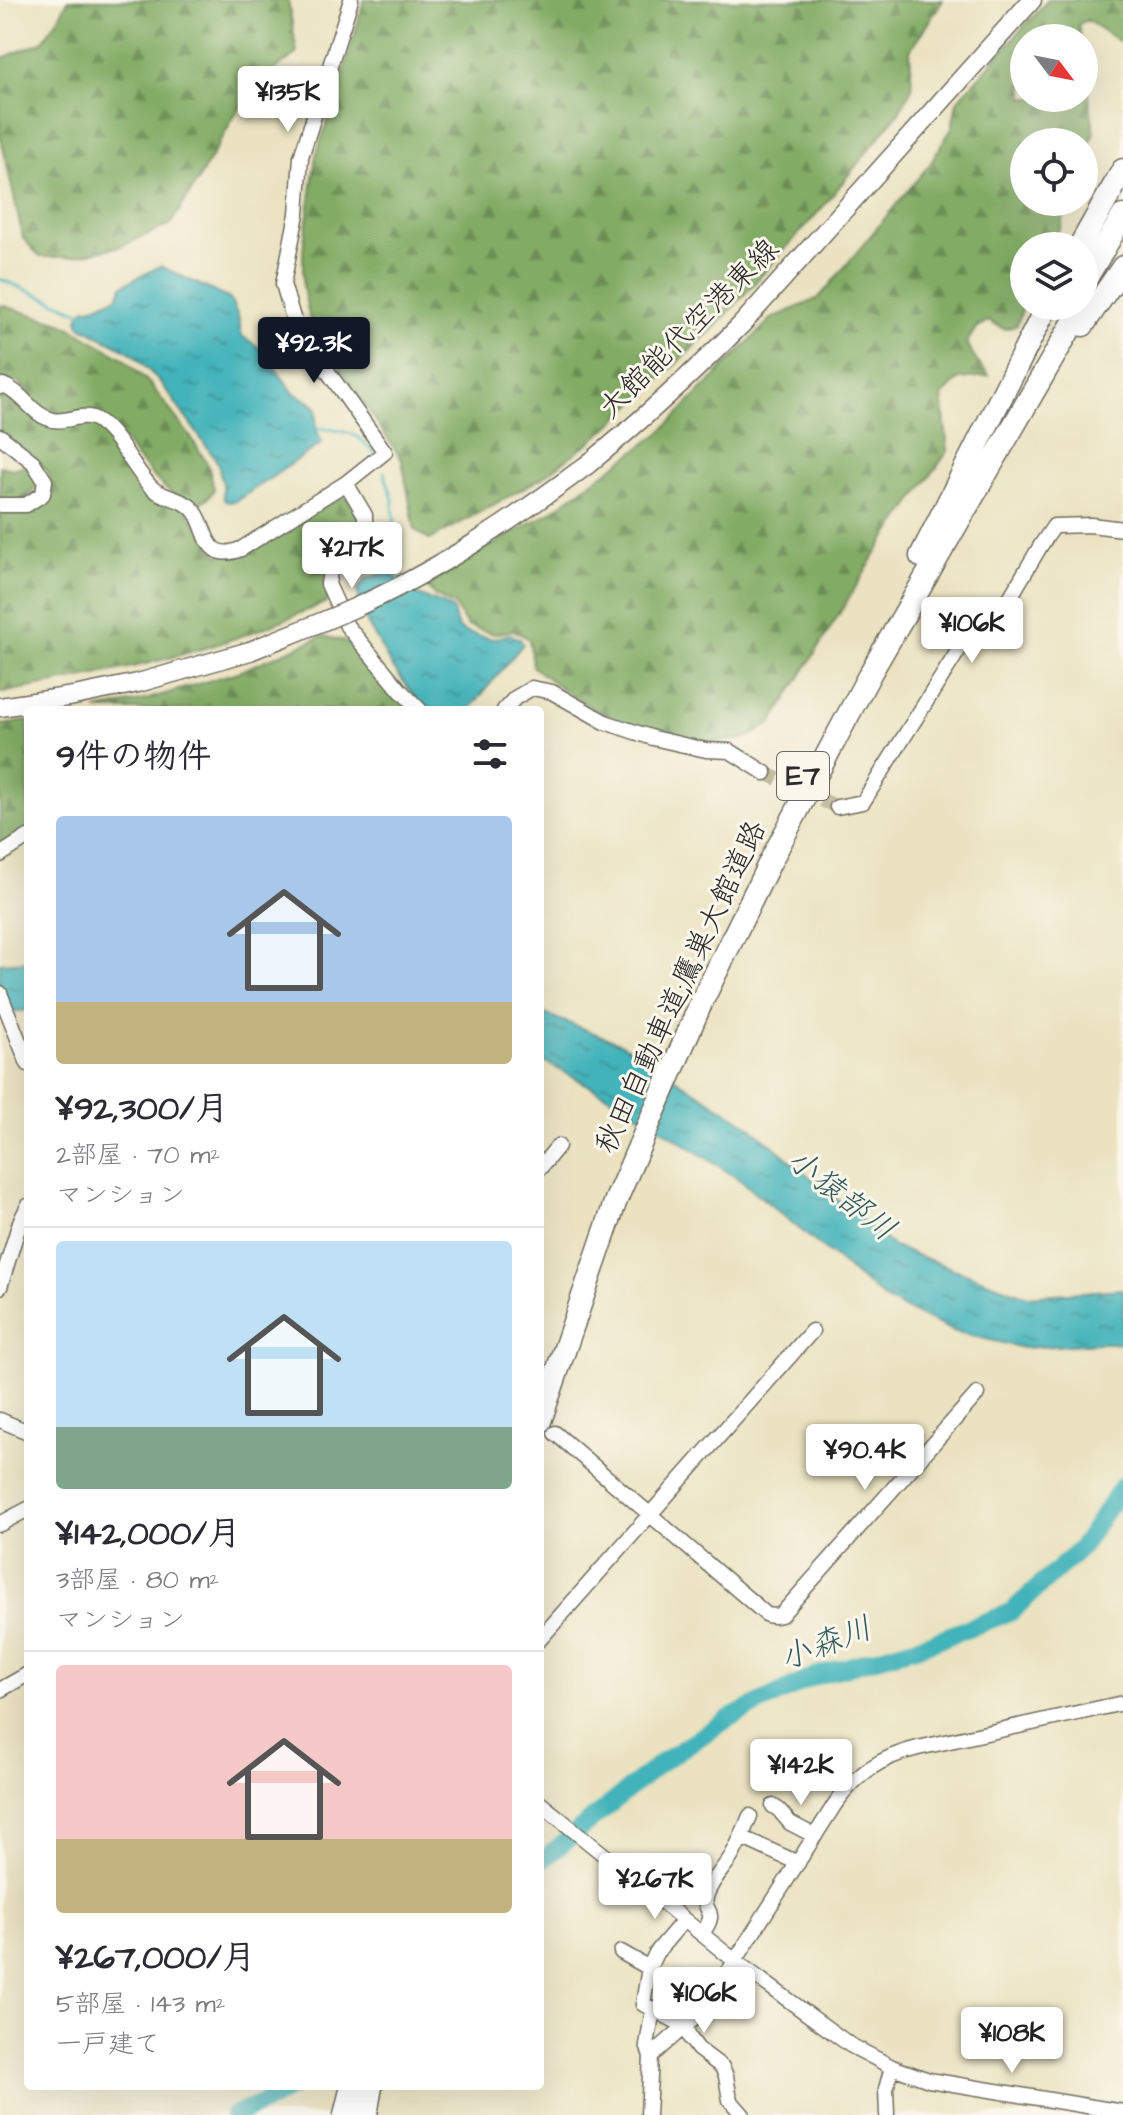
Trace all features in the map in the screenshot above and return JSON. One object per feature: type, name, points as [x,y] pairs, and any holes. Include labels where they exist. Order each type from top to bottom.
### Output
[{"type":"highway","points":[[1088,232],[1123,170]]},
{"type":"highway","points":[[1098,258],[1123,216]]},
{"type":"highway","name":"秋田自動車道;鷹巣大館道路","points":[[1098,281],[1123,239]]},
{"type":"highway","points":[[908,606],[1090,314],[1123,267]]},
{"type":"highway","points":[[921,557],[1040,320]]},
{"type":"highway","name":"秋田自動車道;鷹巣大館道路","points":[[544,1368],[567,1301],[697,1001],[783,813],[921,557],[1062,320]]},
{"type":"highway","name":"秋田自動車道;鷹巣大館道路","points":[[697,1001],[908,606],[1075,320]]},
{"type":"highway","name":"秋田自動車道;鷹巣大館道路","points":[[547,1427],[612,1198]]},
{"type":"highway","points":[[347,2115],[352,2090]]},
{"type":"highway","points":[[367,2115],[371,2090]]},
{"type":"main road","name":"大館能代空港東線","points":[[0,707],[138,683],[250,651],[353,609],[410,580],[531,507],[641,421],[742,324],[1032,0]]},
{"type":"street","points":[[0,387],[3,385],[13,389],[39,414],[54,420],[83,416],[94,418],[105,427],[151,489],[189,505],[209,544],[230,554],[346,483],[385,452],[293,318],[283,284],[297,214],[301,157],[351,0]]},
{"type":"street","points":[[0,436],[33,462],[45,481],[43,494],[26,505],[0,505]]},
{"type":"street","points":[[346,483],[365,515],[365,526],[354,545],[340,556],[330,572],[328,584],[347,626],[416,706]]},
{"type":"street","points":[[837,807],[863,802],[987,605],[1001,613],[1054,526],[1091,525],[1123,529]]},
{"type":"street","points":[[508,706],[532,688],[552,692],[605,722],[653,738],[706,750],[730,751],[765,773]]},
{"type":"street","points":[[0,855],[24,840]]},
{"type":"street","points":[[0,993],[24,1053]]},
{"type":"street","points":[[544,1163],[558,1146]]},
{"type":"street","points":[[1,1283],[24,1214]]},
{"type":"street","points":[[544,1635],[812,1331]]},
{"type":"street","points":[[547,1427],[767,1615],[774,1616],[781,1615],[977,1394]]},
{"type":"street","points":[[0,1420],[24,1430]]},
{"type":"street","points":[[0,1524],[24,1511]]},
{"type":"street","points":[[0,1690],[24,1676]]},
{"type":"street","points":[[651,2056],[696,2017],[849,1785],[873,1766],[897,1753],[1123,1703]]},
{"type":"street","points":[[544,1806],[735,1961],[850,2045],[892,2067],[929,2080],[1123,2112]]},
{"type":"street","points":[[773,1806],[790,1823],[815,1836]]},
{"type":"street","points":[[702,1934],[711,1920],[705,1898],[731,1856],[750,1816]]},
{"type":"street","points":[[741,1837],[798,1863]]},
{"type":"street","points":[[684,1920],[656,1953],[649,1968],[643,2004],[685,2026],[698,2049],[722,2067],[730,2100],[743,2115]]},
{"type":"street","points":[[621,1952],[649,1968]]},
{"type":"street","points":[[648,2115],[651,2056],[647,2045],[653,2009]]},
{"type":"street","points":[[887,2115],[886,2089],[892,2067]]},
{"type":"green space","points":[[68,0],[288,0],[297,53],[275,70],[238,110],[170,225],[121,246],[71,257],[40,257],[23,238],[0,133],[0,59],[42,42]]},
{"type":"green space","points":[[364,0],[943,0],[910,50],[912,88],[898,114],[821,209],[717,325],[603,432],[542,478],[429,540],[415,530],[402,460],[311,325],[303,287],[303,250],[316,156]]},
{"type":"green space","points":[[1048,0],[1123,0],[1123,44],[1098,27],[1098,24],[1087,20],[1080,24],[1026,24]]},
{"type":"green space","points":[[1010,42],[1010,112],[1091,112],[1093,128],[1010,128],[1010,216],[1064,216],[1060,228],[1057,232],[1010,232],[1010,320],[1018,320],[1016,326],[1004,329],[988,321],[976,328],[967,342],[975,359],[989,376],[959,379],[942,396],[948,451],[882,544],[772,723],[746,738],[696,742],[670,739],[621,723],[575,697],[533,667],[529,639],[513,630],[494,634],[467,626],[455,606],[434,595],[427,587],[431,579],[549,513],[660,433],[771,319],[819,298],[930,164],[952,128],[957,101]]},
{"type":"green space","points":[[0,305],[64,324],[123,358],[149,383],[190,436],[208,465],[214,489],[203,501],[189,502],[174,495],[158,482],[110,423],[52,413],[38,404],[19,382],[0,381]]},
{"type":"green space","points":[[7,390],[39,418],[86,420],[96,424],[150,492],[186,509],[219,556],[336,496],[348,499],[357,508],[360,520],[337,558],[327,602],[221,643],[159,661],[0,693],[0,510],[51,487],[49,473],[41,464],[0,431],[0,392]]},
{"type":"green space","points":[[26,465],[32,468],[39,485],[22,498],[0,500],[0,466],[13,469]]},
{"type":"green space","points":[[323,636],[352,646],[409,706],[116,706],[238,672]]},
{"type":"green space","points":[[24,722],[24,834],[0,848],[0,725]]},
{"type":"water","points":[[160,266],[230,299],[242,336],[260,348],[294,393],[317,409],[316,428],[322,443],[235,502],[225,501],[219,464],[161,383],[132,353],[80,326],[78,318],[84,309],[118,296],[123,285]]},
{"type":"water","points":[[388,571],[412,593],[453,610],[457,626],[464,632],[492,639],[510,634],[523,644],[472,706],[425,706],[391,665],[364,617],[357,591],[366,579]]},
{"type":"water","points":[[24,961],[24,1010],[0,1013],[0,963]]},
{"type":"water","points":[[544,1014],[622,1044],[748,1125],[894,1247],[1027,1296],[1123,1289],[1123,1343],[1023,1348],[953,1331],[886,1300],[740,1180],[625,1105],[544,1061]]},
{"type":"waterway","points":[[0,279],[82,313]]},
{"type":"waterway","points":[[316,428],[356,436],[375,454]]},
{"type":"waterway","points":[[384,472],[393,499],[398,579]]},
{"type":"waterway","name":"小森川","points":[[544,1859],[663,1761],[728,1719],[815,1676],[932,1642],[1011,1612],[1080,1549],[1123,1485]]},
{"type":"waterway","name":"小森川","points":[[234,2115],[287,2090]]},
{"type":"tunnel","points":[[765,773],[837,807]]},
{"type":"water label","name":"小猿部川","points":[[841,1195]]}]
